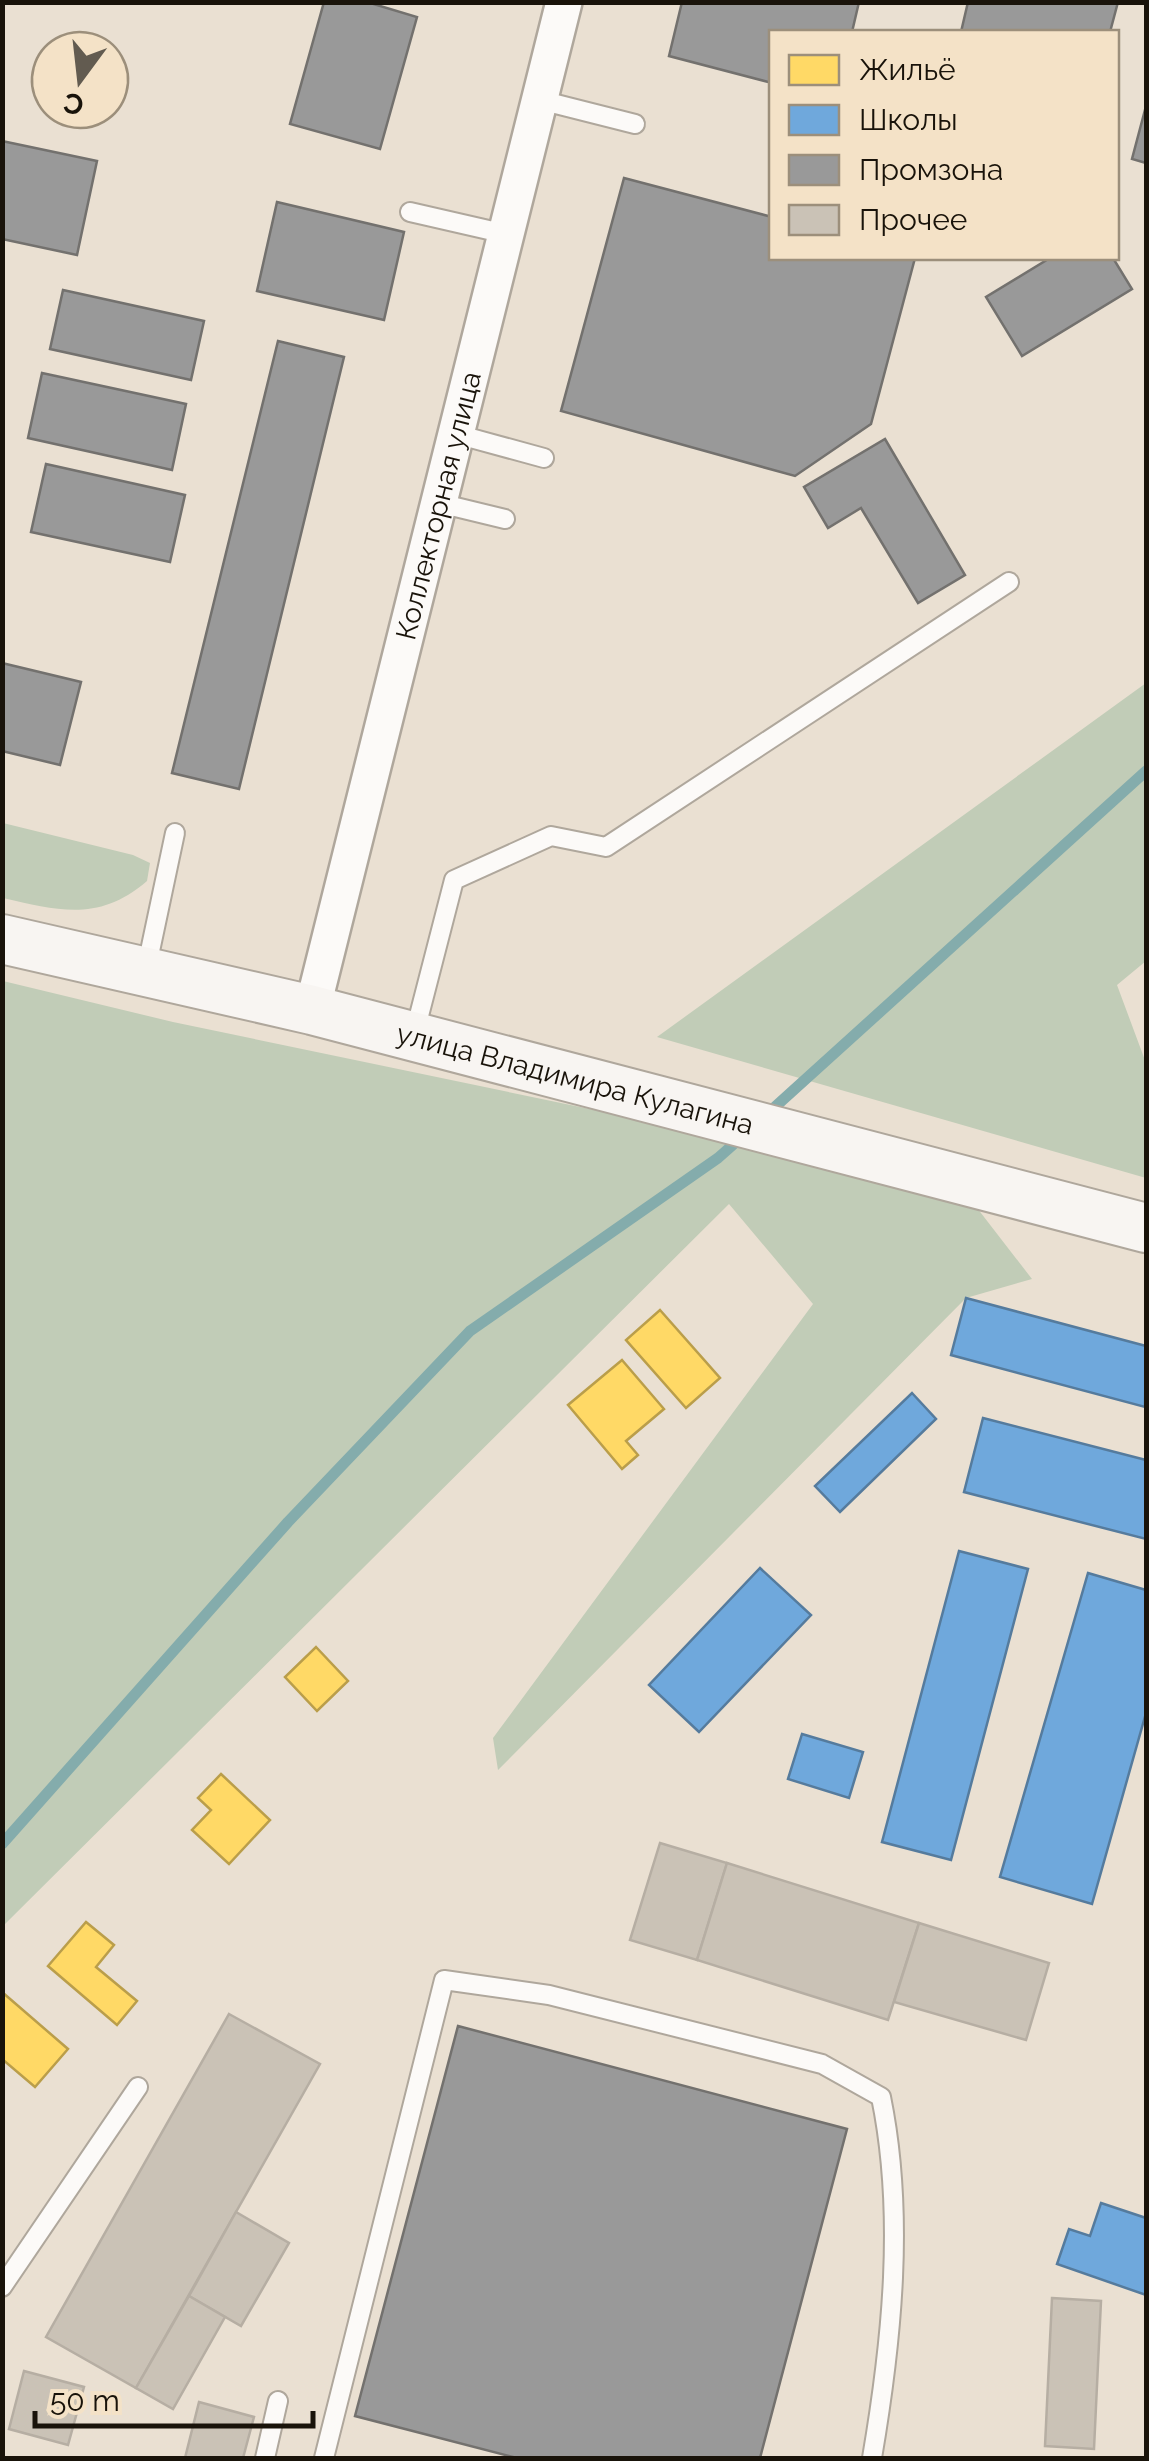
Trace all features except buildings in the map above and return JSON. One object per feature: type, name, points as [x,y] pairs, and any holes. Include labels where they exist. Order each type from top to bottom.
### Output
[{"type":"street","name":"Коллекторная улица","points":[[312,1010],[564,2]]},
{"type":"street","name":"улица Владимира Кулагина","points":[[2,939],[312,1010],[1146,1228]]},
{"type":"lane","points":[[540,100],[635,124]]},
{"type":"lane","points":[[410,212],[506,234]]},
{"type":"lane","points":[[456,434],[544,458]]},
{"type":"lane","points":[[438,503],[505,519]]},
{"type":"lane","points":[[413,1037],[454,880],[551,836],[606,847],[1008,582]]},
{"type":"lane","points":[[145,972],[175,834]]},
{"type":"lane","points":[[324,2458],[444,1980],[550,1995],[822,2064],[881,2097],[890,2144],[892,2298],[884,2392],[872,2458]]},
{"type":"lane","points":[[2,2287],[138,2086]]},
{"type":"lane","points":[[265,2458],[278,2402]]},
{"type":"green space","points":[[1146,683],[1146,961],[1117,985],[1146,1063],[1146,1178],[657,1037]]},
{"type":"green space","points":[[3,823],[133,855],[150,863],[147,881],[112,903],[95,908],[61,909],[3,898]]},
{"type":"green space","points":[[3,981],[173,1022],[633,1118],[974,1204],[1032,1279],[966,1298],[498,1770],[493,1738],[813,1304],[729,1204],[3,1926]]},
{"type":"waterway","points":[[765,1116],[1146,771]]},
{"type":"waterway","points":[[2,1844],[288,1522],[470,1331],[718,1158],[744,1135]]}]
